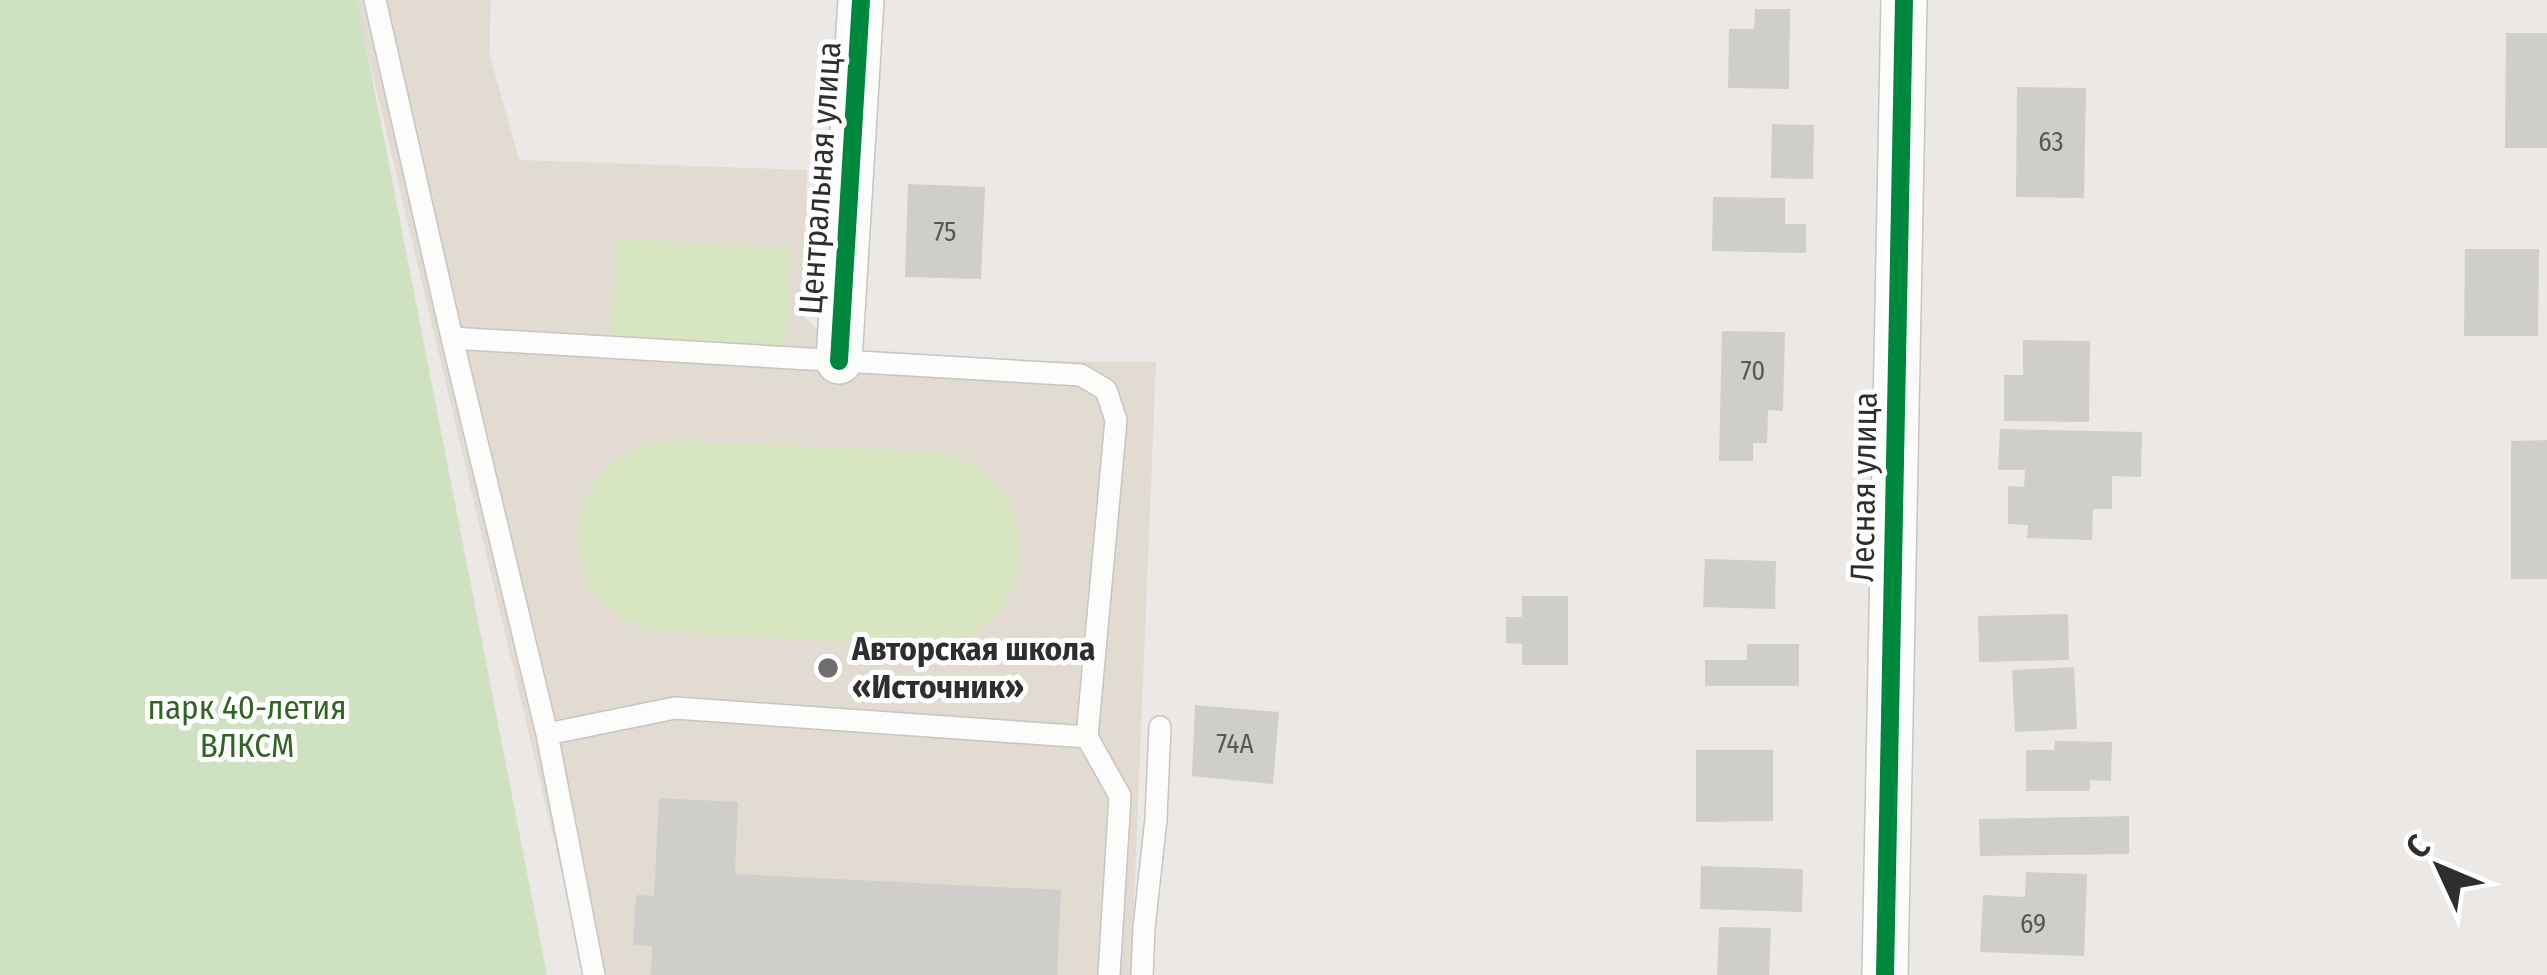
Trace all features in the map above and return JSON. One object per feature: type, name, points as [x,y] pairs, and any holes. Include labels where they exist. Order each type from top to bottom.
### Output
[{"type":"street","name":"Центральная улица","points":[[839,361],[861,0]]},
{"type":"street","name":"Лесная улица","points":[[1885,975],[1904,0]]},
{"type":"lane","points":[[375,0],[547,734],[594,975]]},
{"type":"lane","points":[[452,338],[1081,375],[1106,390],[1116,420],[1088,737],[1120,796],[1108,975]]},
{"type":"lane","points":[[547,734],[675,708],[1088,737]]},
{"type":"lane","points":[[1142,975],[1160,727]]},
{"type":"shaded area","name":"Авторская школа «Источник»","points":[[355,0],[491,0],[489,53],[519,160],[807,170],[805,318],[852,360],[1156,362],[1131,975],[586,975]]},
{"type":"green space","name":"парк 40-летия ВЛКСМ","points":[[0,0],[357,0],[547,975],[0,975]]},
{"type":"green space","points":[[617,239],[790,248],[785,348],[611,338]]},
{"type":"green space","points":[[672,441],[940,452],[960,459],[990,477],[1015,514],[1020,558],[1015,580],[993,618],[975,632],[921,646],[650,631],[614,612],[596,594],[585,575],[578,533],[590,493],[601,476],[639,447]]},
{"type":"building","points":[[1755,9],[1790,9],[1789,89],[1728,88],[1729,29],[1754,29]]},
{"type":"building","points":[[2506,33],[2547,33],[2547,148],[2505,148]]},
{"type":"building","points":[[2017,87],[2086,88],[2084,198],[2016,197]]},
{"type":"building","points":[[1772,124],[1814,125],[1813,179],[1771,178]]},
{"type":"building","points":[[908,184],[985,187],[981,279],[905,277]]},
{"type":"building","points":[[1713,197],[1785,198],[1785,224],[1806,224],[1806,253],[1712,251]]},
{"type":"building","points":[[2465,249],[2539,249],[2538,336],[2464,336]]},
{"type":"building","points":[[1722,331],[1785,332],[1783,411],[1768,410],[1767,443],[1753,443],[1753,461],[1719,461]]},
{"type":"building","points":[[2023,340],[2090,341],[2089,422],[2004,421],[2004,375],[2023,375]]},
{"type":"building","points":[[2000,429],[2142,432],[2141,477],[2112,476],[2112,509],[2093,509],[2092,540],[2027,538],[2028,525],[2008,524],[2008,486],[2024,487],[2025,470],[1998,470]]},
{"type":"building","points":[[2547,440],[2547,579],[2511,579],[2511,441]]},
{"type":"building","points":[[1705,559],[1776,561],[1775,609],[1703,607]]},
{"type":"building","points":[[1522,596],[1568,596],[1568,665],[1522,665],[1522,644],[1506,643],[1506,617],[1522,617]]},
{"type":"building","points":[[2068,614],[2069,660],[1979,662],[1978,616]]},
{"type":"building","points":[[1747,644],[1799,644],[1799,686],[1705,686],[1705,660],[1747,660]]},
{"type":"building","points":[[2074,667],[2077,729],[2015,732],[2012,670]]},
{"type":"building","points":[[1195,705],[1279,712],[1273,784],[1192,776]]},
{"type":"building","points":[[2055,741],[2112,742],[2111,781],[2090,780],[2090,791],[2026,791],[2026,750],[2054,750]]},
{"type":"building","points":[[1696,750],[1773,750],[1773,821],[1696,822]]},
{"type":"building","points":[[659,798],[738,802],[735,874],[1061,890],[1057,975],[651,975],[652,946],[633,945],[636,895],[654,896]]},
{"type":"building","points":[[2129,816],[2129,854],[1980,856],[1979,819]]},
{"type":"building","points":[[1701,866],[1803,869],[1802,912],[1700,909]]},
{"type":"building","points":[[2026,872],[2087,874],[2084,956],[1980,952],[1983,895],[2025,897]]},
{"type":"building","points":[[1719,927],[1771,928],[1769,975],[1717,975]]},
{"type":"cycle path","points":[[839,361],[861,0]]},
{"type":"cycle path","points":[[1885,975],[1904,0]]},
{"type":"place","name":"Авторская школа «Источник»","points":[[828,668]]}]
